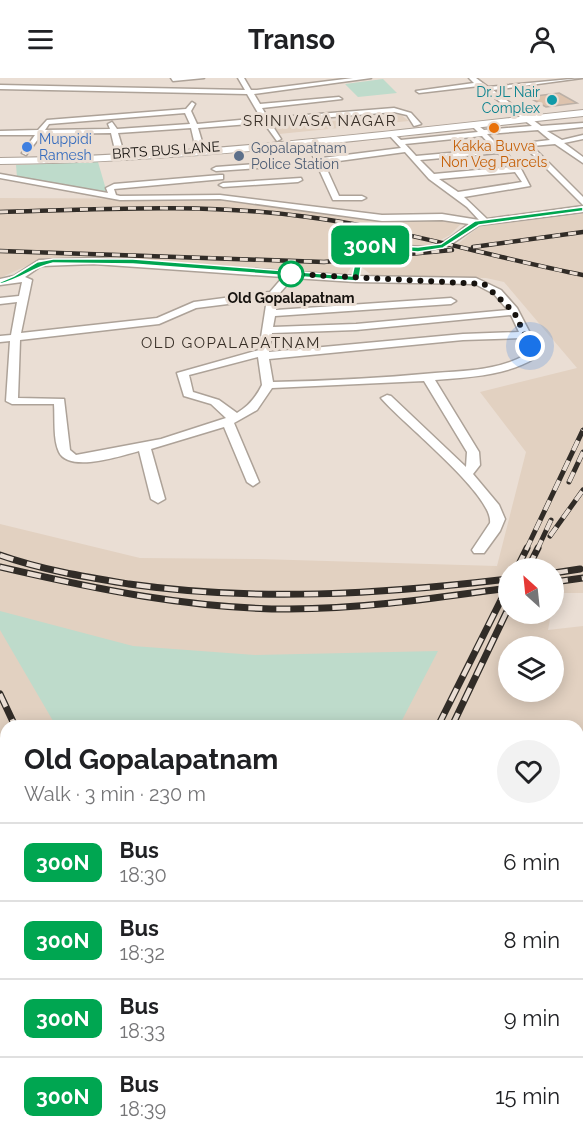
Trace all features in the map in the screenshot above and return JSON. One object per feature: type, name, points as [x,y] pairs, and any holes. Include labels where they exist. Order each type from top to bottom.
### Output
[{"type":"main road","points":[[0,166],[22,157],[277,139],[583,110]]},
{"type":"main road","points":[[0,157],[209,152],[342,140],[396,138],[480,131],[528,117]]},
{"type":"main road","name":"BRTS BUS LANE","points":[[22,157],[208,148],[528,117]]},
{"type":"street","points":[[3,78],[0,85],[193,92],[269,91],[368,78]]},
{"type":"street","points":[[100,89],[107,78]]},
{"type":"street","points":[[173,79],[201,78]]},
{"type":"street","points":[[242,78],[277,139]]},
{"type":"street","points":[[298,78],[307,86]]},
{"type":"street","points":[[316,78],[324,84]]},
{"type":"street","points":[[472,78],[543,128],[583,161]]},
{"type":"street","points":[[489,89],[579,78]]},
{"type":"street","points":[[567,80],[583,87]]},
{"type":"street","points":[[82,89],[86,81]]},
{"type":"street","points":[[261,81],[269,91]]},
{"type":"street","points":[[419,91],[481,84]]},
{"type":"street","points":[[188,111],[192,105],[193,92]]},
{"type":"street","points":[[258,106],[337,96]]},
{"type":"street","points":[[258,106],[354,105]]},
{"type":"street","points":[[269,124],[394,110],[409,114],[417,124]]},
{"type":"street","points":[[22,157],[47,122],[188,111]]},
{"type":"street","points":[[188,111],[199,145]]},
{"type":"street","points":[[0,133],[114,131],[393,116]]},
{"type":"street","points":[[111,118],[119,150]]},
{"type":"street","points":[[480,131],[583,125]]},
{"type":"street","points":[[458,195],[525,186],[528,182],[480,131]]},
{"type":"street","points":[[415,158],[583,137]]},
{"type":"street","points":[[396,138],[432,177],[458,195],[481,222]]},
{"type":"street","points":[[342,140],[357,156]]},
{"type":"street","points":[[311,143],[336,198],[343,200],[362,198]]},
{"type":"street","points":[[527,144],[583,202]]},
{"type":"street","points":[[320,161],[407,150]]},
{"type":"street","points":[[209,152],[229,198]]},
{"type":"street","points":[[220,177],[270,165]]},
{"type":"street","points":[[432,177],[517,169]]},
{"type":"street","points":[[0,176],[113,197],[229,198],[382,218],[442,217],[481,222],[583,209]]},
{"type":"street","points":[[113,197],[110,188],[114,186],[220,177],[298,180]]},
{"type":"street","points":[[246,200],[297,198]]},
{"type":"street","points":[[343,200],[348,213]]},
{"type":"street","points":[[354,253],[352,248],[362,244],[418,250],[443,246],[481,222]]},
{"type":"street","points":[[0,282],[16,278],[39,263],[63,261],[133,262],[291,274],[357,273],[476,281],[492,289],[514,312],[526,335],[531,356],[527,362],[428,378],[268,385]]},
{"type":"street","points":[[16,278],[27,280],[6,380],[12,401],[60,401],[64,450],[69,457],[85,458],[144,445],[232,420],[247,412],[261,399],[268,385],[263,354],[273,295],[291,274]]},
{"type":"street","points":[[0,339],[159,321],[194,305],[273,295]]},
{"type":"street","points":[[0,301],[23,299]]},
{"type":"street","points":[[271,314],[451,301]]},
{"type":"street","points":[[266,330],[356,327],[514,312]]},
{"type":"street","points":[[253,482],[232,420],[215,402],[188,394],[183,373],[263,354],[462,337],[526,335]]},
{"type":"street","points":[[0,354],[13,353]]},
{"type":"street","points":[[428,378],[473,452],[474,465],[468,474]]},
{"type":"street","points":[[387,398],[468,474],[498,516],[497,523],[479,550]]},
{"type":"street","points":[[144,445],[158,499]]},
{"type":"shaded area","points":[[401,115],[409,121],[279,134],[273,126]]},
{"type":"shaded area","points":[[0,198],[219,199],[384,222],[466,219],[450,235],[431,245],[408,247],[349,239],[343,243],[350,254],[360,254],[360,249],[408,251],[436,249],[459,243],[480,226],[583,214],[583,593],[564,593],[564,558],[499,558],[526,452],[480,392],[577,368],[504,282],[486,278],[373,276],[361,267],[352,266],[346,275],[44,258],[0,278]]},
{"type":"shaded area","points":[[0,524],[140,558],[497,566],[498,562],[498,624],[549,624],[548,630],[583,626],[583,720],[0,720]]},
{"type":"green space","points":[[383,79],[397,93],[358,97],[345,84]]},
{"type":"green space","points":[[98,162],[107,193],[17,177],[16,165]]},
{"type":"green space","points":[[0,611],[133,646],[255,655],[438,651],[402,720],[52,720],[0,630]]},
{"type":"building","name":"Dr. JL Nair Complex","points":[[559,93],[577,103],[546,107],[528,97]]},
{"type":"tunnel","points":[[355,253],[358,267]]},
{"type":"railway","points":[[0,212],[193,208],[308,217],[412,236],[583,275]]},
{"type":"railway","points":[[473,247],[583,232]]},
{"type":"railway","points":[[0,251],[324,262],[452,250]]},
{"type":"railway","points":[[526,550],[583,430]]},
{"type":"railway","points":[[569,482],[583,452]]},
{"type":"railway","points":[[550,536],[583,490]]},
{"type":"railway","points":[[537,550],[551,520]]},
{"type":"railway","points":[[522,558],[526,550]]},
{"type":"railway","points":[[533,558],[537,550]]},
{"type":"railway","points":[[0,555],[48,569],[97,579],[177,590],[224,593],[366,592],[498,580]]},
{"type":"railway","points":[[0,567],[72,583],[180,602],[253,608],[317,609],[372,605],[498,589]]},
{"type":"railway","points":[[564,571],[580,569]]},
{"type":"railway","points":[[564,581],[583,578]]},
{"type":"railway","points":[[441,720],[498,606]]},
{"type":"railway","points":[[455,720],[501,624]]},
{"type":"railway","points":[[0,694],[12,720]]},
{"type":"bus line","name":"300N","points":[[0,282],[16,278],[39,263],[53,261],[133,262],[356,279],[358,267],[352,248],[355,245],[418,250],[443,246],[469,227],[489,220],[583,209]]},
{"type":"place","name":"Dr. JL Nair Complex","points":[[552,100]]},
{"type":"place","name":"Kakka Buvva Non Veg Parcels","points":[[494,128]]},
{"type":"place","name":"Muppidi Ramesh","points":[[27,147]]},
{"type":"place","name":"Gopalapatnam Police Station","points":[[239,156]]},
{"type":"place","name":"Old Gopalapatnam","points":[[291,274]]},
{"type":"district","name":"SRINIVASA NAGAR","points":[[320,121]]},
{"type":"district","name":"OLD GOPALAPATNAM","points":[[231,343]]},
{"type":"route","points":[[291,274],[356,279],[476,281],[492,289],[514,312],[530,346]]}]
